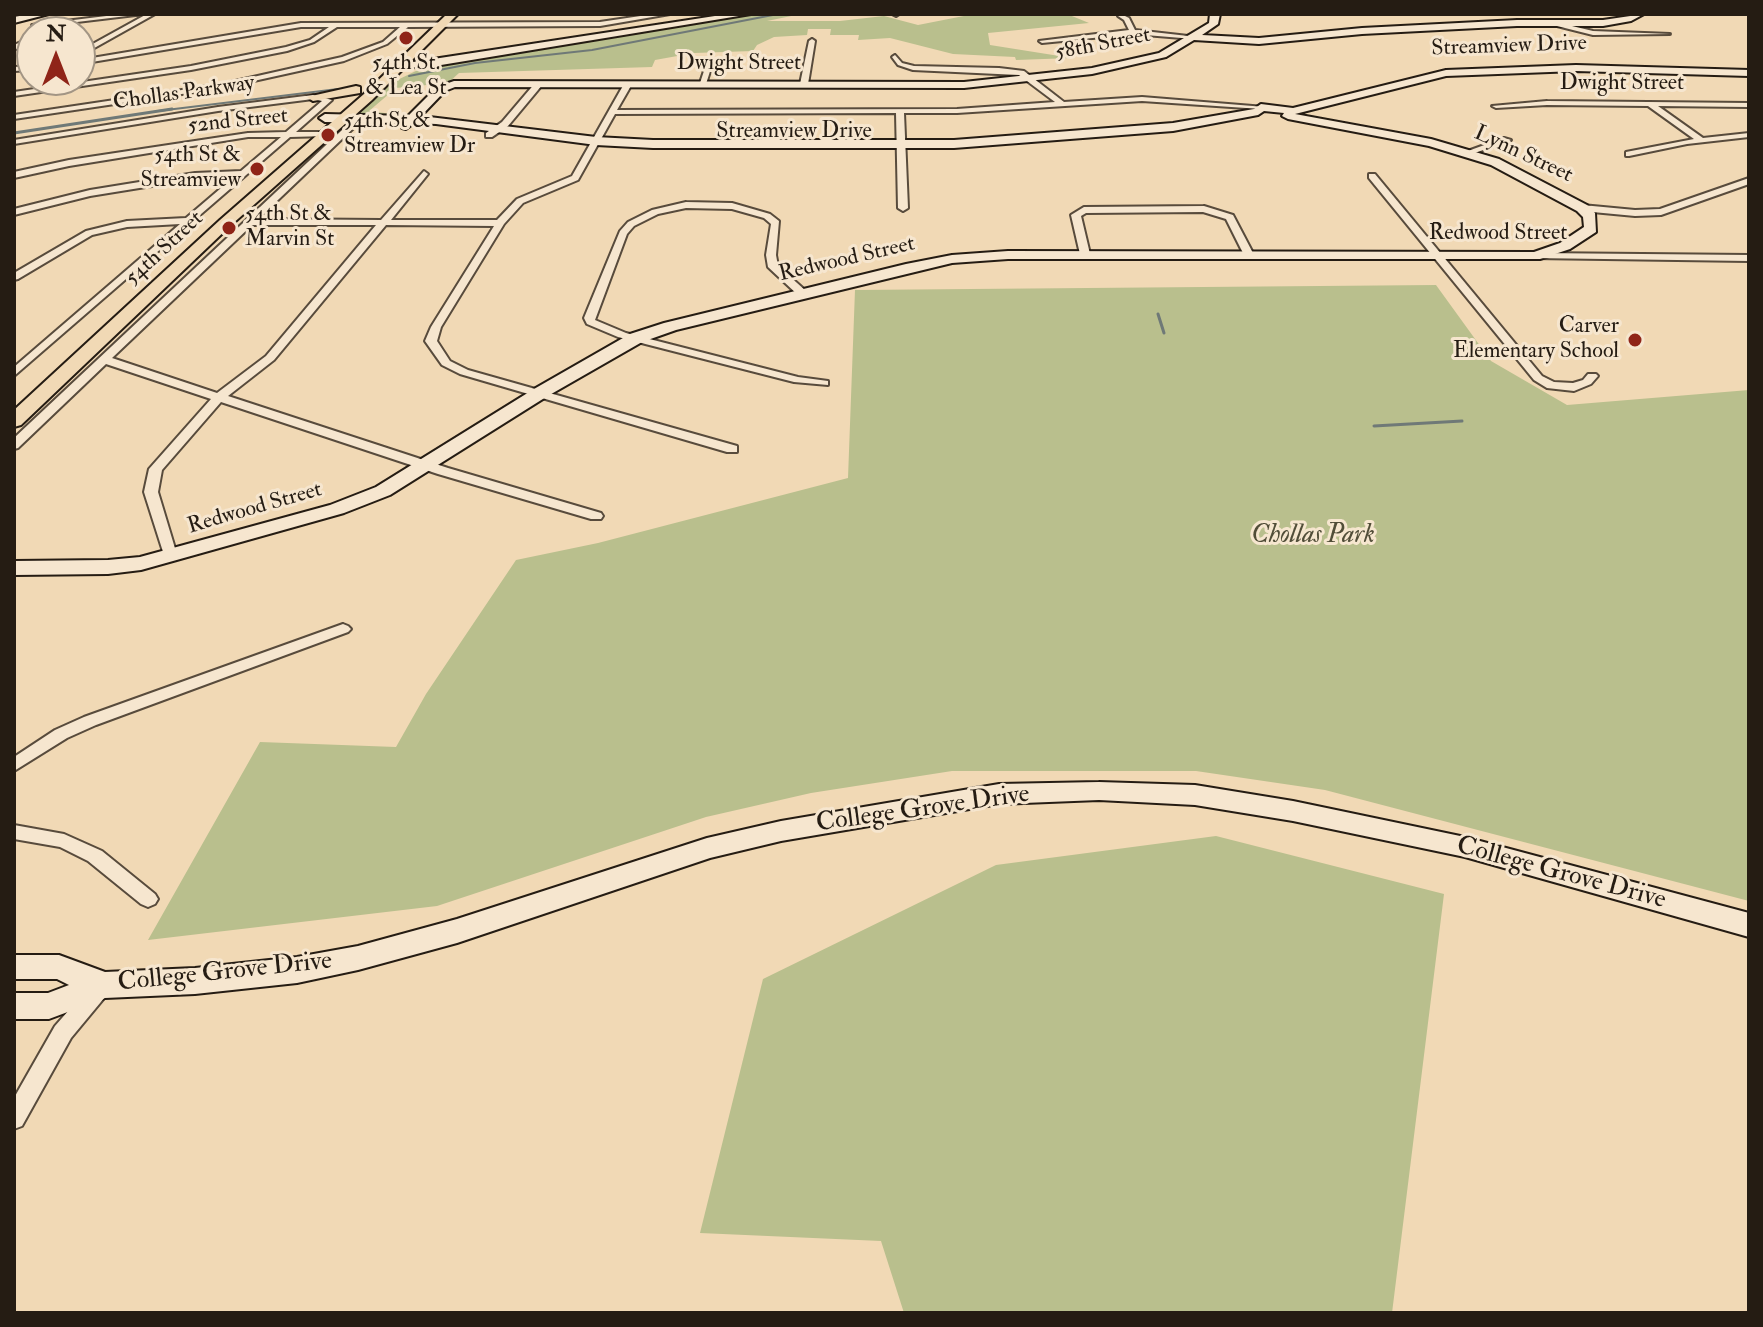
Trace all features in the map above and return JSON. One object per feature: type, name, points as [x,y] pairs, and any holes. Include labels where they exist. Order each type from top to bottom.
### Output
[{"type":"main road","points":[[14,20],[44,14]]},
{"type":"main road","name":"54th Street","points":[[14,421],[328,126],[356,90],[438,21],[453,14]]},
{"type":"main road","points":[[378,70],[441,57],[718,14]]},
{"type":"main road","points":[[399,65],[449,61],[746,14]]},
{"type":"main road","name":"58th Street","points":[[1030,78],[1136,63],[1162,55],[1213,24],[1215,14]]},
{"type":"main road","points":[[1194,37],[1259,41],[1349,31],[1617,22],[1639,14]]},
{"type":"main road","name":"54th Street","points":[[20,379],[328,126],[410,55],[438,21]]},
{"type":"main road","points":[[410,55],[416,58],[441,57]]},
{"type":"main road","name":"Streamview Drive","points":[[410,122],[489,135],[594,145],[971,151],[1198,133],[1264,110],[1296,105],[1318,96],[1412,72],[1503,66],[1749,72]]},
{"type":"main road","name":"Streamview Drive","points":[[1291,113],[1432,74],[1503,66]]},
{"type":"main road","name":"Dwight Street","points":[[410,122],[448,86],[964,85],[1030,78]]},
{"type":"main road","points":[[313,97],[356,90]]},
{"type":"main road","name":"Lynn Street","points":[[1264,110],[1291,113],[1469,152],[1495,162],[1582,208],[1590,216],[1591,229],[1586,235],[1535,256]]},
{"type":"main road","name":"Streamview Drive","points":[[328,126],[410,122],[501,128],[594,145]]},
{"type":"main road","name":"Redwood Street","points":[[14,568],[108,567],[170,555],[337,509],[383,491],[540,393],[636,338],[802,293],[952,259],[1085,254],[1535,256]]},
{"type":"main road","name":"College Grove Drive","points":[[14,1006],[49,1006],[103,985],[297,970],[358,958],[457,931],[707,848],[781,831],[999,794],[1099,791],[1195,795],[1293,811],[1465,847],[1749,925]]},
{"type":"main road","name":"College Grove Drive","points":[[14,967],[59,967],[103,985]]},
{"type":"street","points":[[96,19],[141,14]]},
{"type":"street","points":[[96,49],[152,14]]},
{"type":"street","points":[[96,57],[289,26],[438,21],[610,23],[667,14]]},
{"type":"street","points":[[1121,16],[1127,19],[1133,32]]},
{"type":"street","points":[[1551,23],[1585,32],[1667,34]]},
{"type":"street","points":[[96,82],[191,68],[292,48],[312,41],[337,24]]},
{"type":"street","points":[[14,117],[222,86],[344,59],[375,48],[407,24]]},
{"type":"street","points":[[1042,41],[1133,32],[1194,37]]},
{"type":"street","points":[[804,84],[812,41]]},
{"type":"street","points":[[895,57],[900,64],[913,68],[1010,70],[1030,78],[1063,105]]},
{"type":"street","points":[[702,84],[709,65]]},
{"type":"street","points":[[489,135],[501,128],[539,84]]},
{"type":"street","points":[[628,84],[575,178],[520,201],[500,223],[436,327],[431,341],[446,363],[464,372],[732,449]]},
{"type":"street","points":[[95,96],[100,104]]},
{"type":"street","points":[[14,445],[248,222],[328,126],[328,100],[313,97]]},
{"type":"street","name":"Chollas Parkway","points":[[14,142],[127,121],[313,97]]},
{"type":"street","points":[[614,112],[900,112],[1155,99],[1264,110]]},
{"type":"street","name":"Dwight Street","points":[[1496,106],[1547,103],[1749,105]]},
{"type":"street","points":[[1650,104],[1701,140]]},
{"type":"street","points":[[900,112],[903,208]]},
{"type":"street","points":[[20,379],[241,174],[328,126]]},
{"type":"street","name":"52nd Street","points":[[14,175],[69,163],[328,126]]},
{"type":"street","points":[[1629,154],[1701,140],[1749,135]]},
{"type":"street","points":[[1469,152],[1507,140]]},
{"type":"street","points":[[14,212],[90,193],[195,176],[241,174]]},
{"type":"street","points":[[170,555],[151,492],[156,469],[219,397],[270,358],[424,174]]},
{"type":"street","points":[[1372,176],[1538,378],[1551,385],[1574,387],[1587,382],[1592,376]]},
{"type":"street","points":[[1582,208],[1627,213],[1661,212],[1749,181]]},
{"type":"street","points":[[802,293],[773,267],[771,255],[776,223],[753,211],[732,206],[686,205],[655,212],[631,224],[623,233],[589,318],[601,327],[636,338],[798,380],[824,383]]},
{"type":"street","points":[[1085,254],[1076,215],[1091,208],[1204,209],[1220,212],[1230,217],[1249,255]]},
{"type":"street","points":[[14,277],[69,242],[97,230],[138,223],[188,221]]},
{"type":"street","points":[[248,222],[500,223]]},
{"type":"street","name":"Redwood Street","points":[[1535,256],[1749,258]]},
{"type":"street","points":[[103,359],[425,465],[596,516]]},
{"type":"street","points":[[14,765],[61,734],[90,721],[343,629]]},
{"type":"street","points":[[14,832],[64,841],[95,856],[148,899]]},
{"type":"street","points":[[14,1119],[63,1032],[103,985]]},
{"type":"green space","points":[[758,14],[801,14],[767,21],[840,21],[884,16],[918,25],[974,14],[1067,14],[1089,23],[988,33],[990,45],[1072,58],[1016,60],[1015,57],[953,54],[890,38],[858,40],[859,35],[830,35],[831,29],[808,29],[807,35],[774,37],[757,45],[753,51],[694,53],[655,60],[652,67],[459,73],[448,83],[396,88],[369,111],[400,115],[357,113],[385,86],[420,69]]},
{"type":"green space","name":"Chollas Park","points":[[1436,285],[1491,361],[1567,405],[1749,390],[1749,901],[1325,790],[1196,771],[952,771],[811,793],[706,817],[437,906],[148,940],[260,742],[396,747],[426,694],[516,560],[598,543],[848,478],[855,290]]},
{"type":"green space","points":[[1216,836],[1444,894],[1392,1313],[904,1313],[881,1241],[700,1233],[763,979],[996,865]]},
{"type":"waterway","points":[[409,76],[475,63],[592,50],[778,14]]},
{"type":"waterway","points":[[162,110],[338,89]]},
{"type":"waterway","points":[[162,110],[172,109]]},
{"type":"waterway","points":[[14,133],[162,110]]},
{"type":"waterway","points":[[158,111],[162,110]]},
{"type":"waterway","points":[[1158,314],[1164,333]]},
{"type":"waterway","points":[[1374,426],[1462,421]]},
{"type":"place","name":"54th St. & Lea St","points":[[406,38]]},
{"type":"place","name":"54th St & Streamview Dr","points":[[328,135]]},
{"type":"place","name":"54th St & Streamview","points":[[257,169]]},
{"type":"place","name":"54th St & Marvin St","points":[[229,228]]},
{"type":"place","name":"Carver Elementary School","points":[[1635,340]]}]
